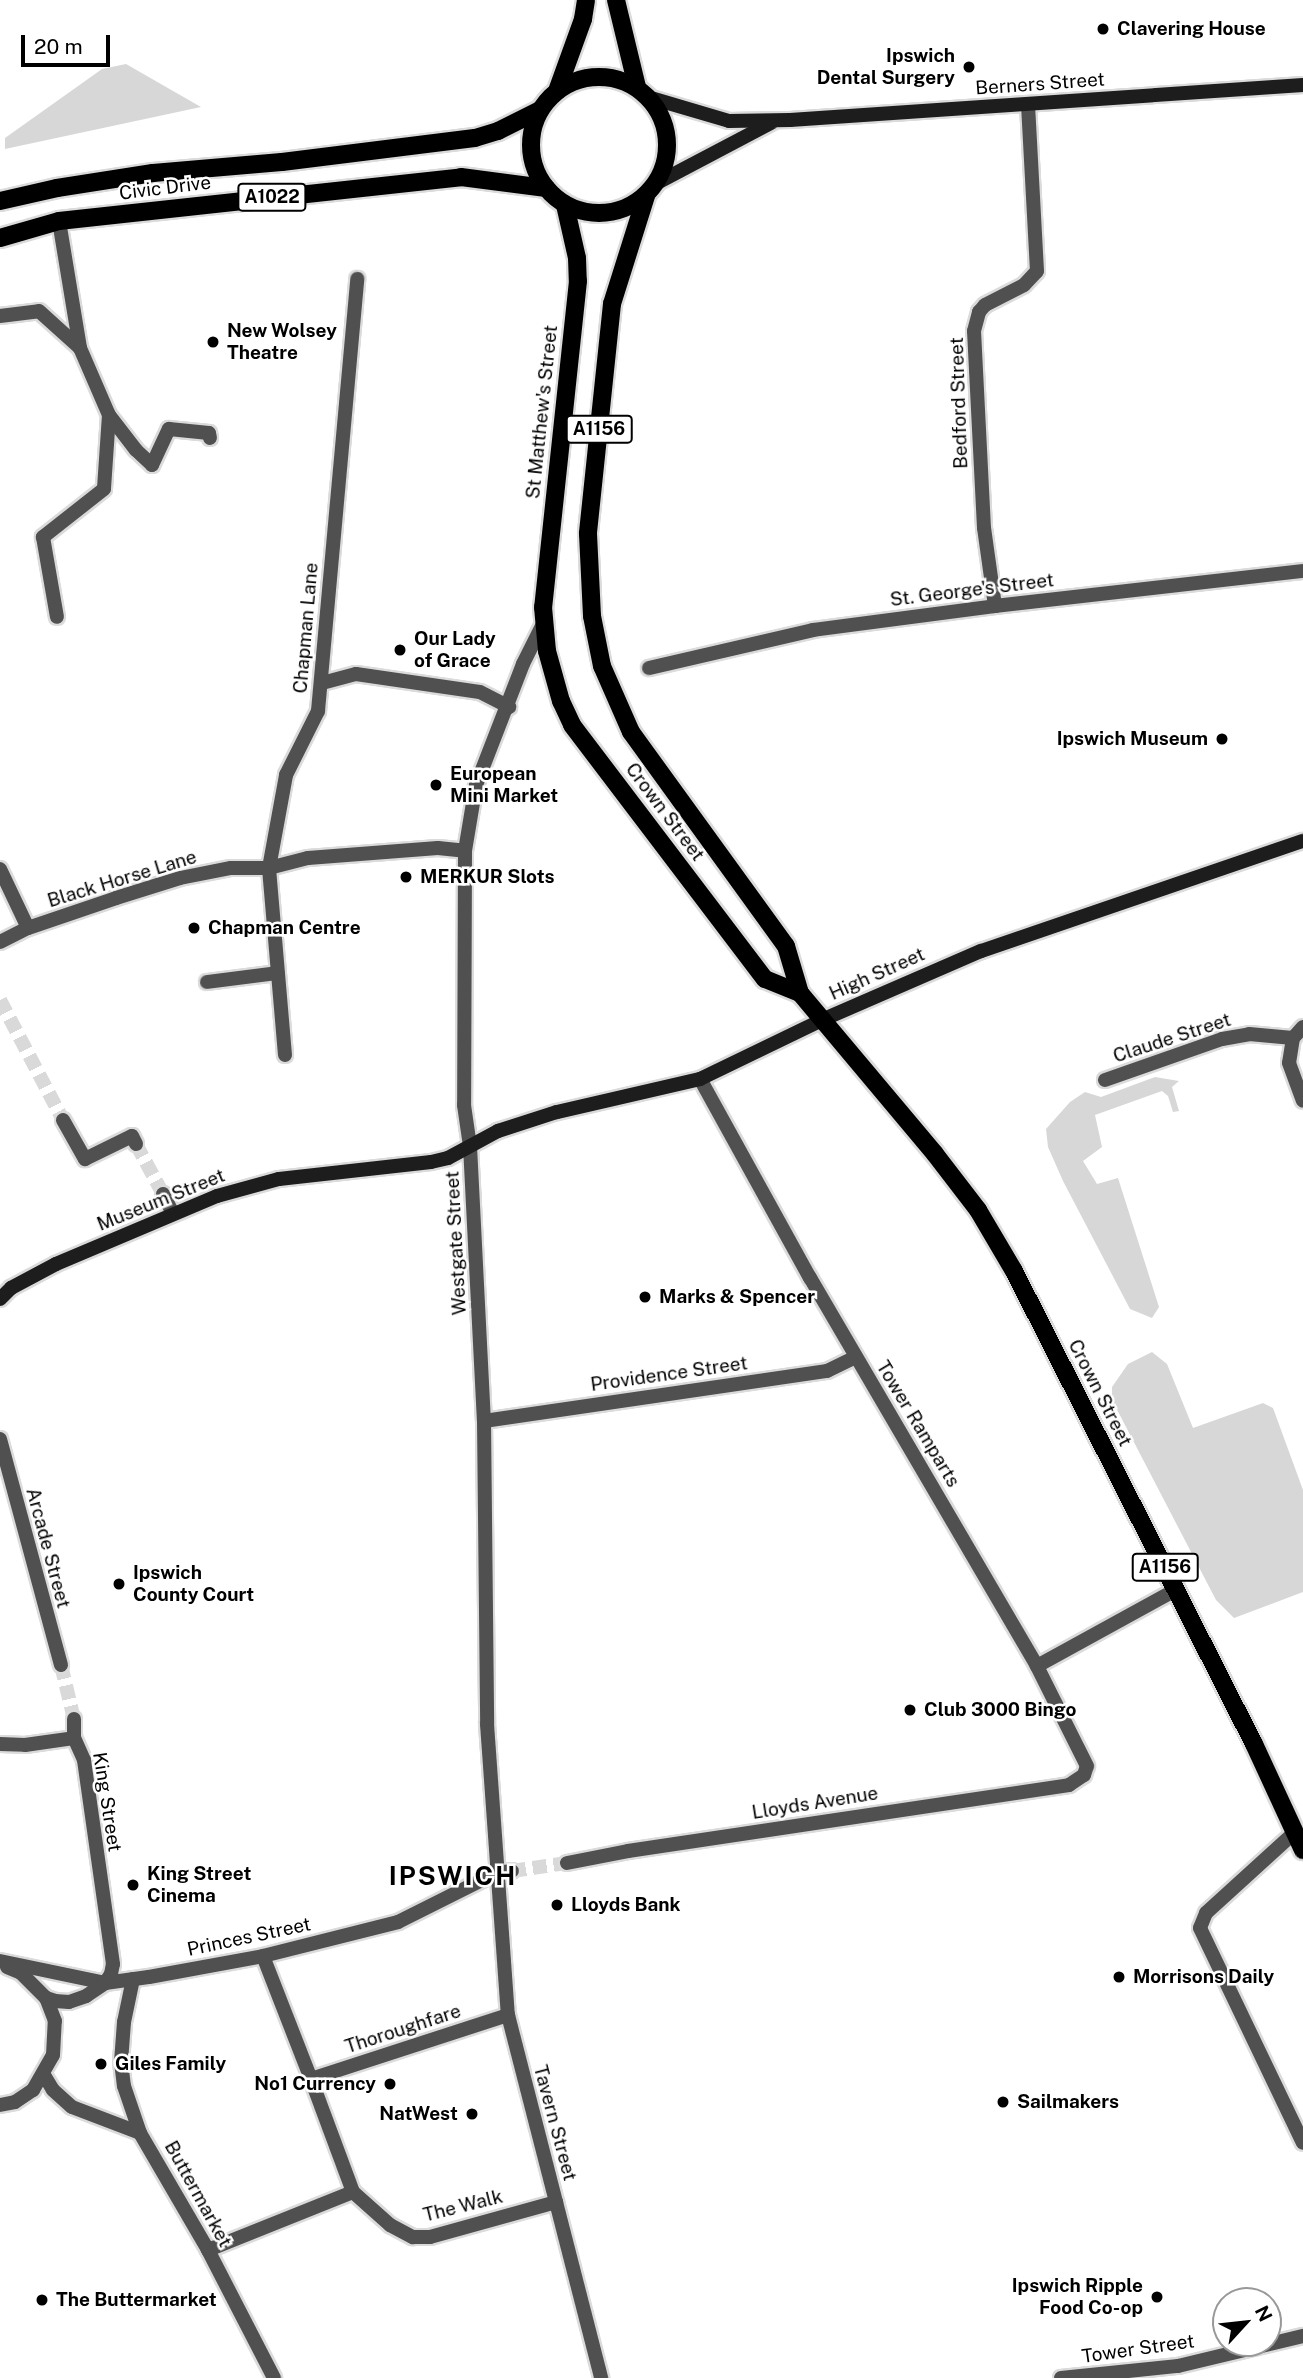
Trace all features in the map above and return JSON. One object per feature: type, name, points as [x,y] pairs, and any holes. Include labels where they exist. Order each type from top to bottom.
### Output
[{"type":"main road","points":[[557,91],[583,19],[586,0]]},
{"type":"main road","points":[[615,0],[644,93],[667,130],[668,149],[651,189],[628,208],[607,214],[586,213],[565,205],[546,188],[536,170],[531,150],[532,129],[540,110],[557,91],[578,79],[602,76],[644,93]]},
{"type":"main road","name":"Civic Drive","points":[[0,201],[57,188],[153,173],[282,162],[475,138],[498,131],[540,110]]},
{"type":"main road","name":"Civic Drive","points":[[0,238],[59,221],[461,177],[546,188]]},
{"type":"main road","name":"Crown Street","points":[[651,189],[612,304],[588,534],[592,616],[602,666],[631,732],[786,946],[800,993],[978,1210],[1032,1304],[1177,1589],[1303,1850]]},
{"type":"main road","name":"St Matthew's Street","points":[[543,624],[578,281],[577,258],[565,205]]},
{"type":"main road","name":"Crown Street","points":[[543,624],[547,652],[561,701],[572,725],[765,979],[800,993]]},
{"type":"street","name":"Berners Street","points":[[644,93],[729,121],[779,120],[1303,85]]},
{"type":"street","name":"Bedford Street","points":[[995,606],[984,528],[974,331],[979,312],[985,305],[1024,285],[1037,271],[1028,104]]},
{"type":"street","name":"Berners Street","points":[[651,189],[734,140],[779,120]]},
{"type":"street","points":[[59,221],[80,348],[109,415],[136,450],[152,465],[169,429],[209,433],[210,438]]},
{"type":"street","name":"Chapman Lane","points":[[285,1055],[269,868],[286,775],[318,711],[335,499],[357,279]]},
{"type":"street","points":[[0,316],[39,311],[80,348]]},
{"type":"street","points":[[57,617],[43,537],[104,489],[109,415]]},
{"type":"street","name":"St. George's Street","points":[[649,668],[813,630],[1303,571]]},
{"type":"street","name":"Westgate Street","points":[[496,1873],[486,1724],[484,1420],[470,1146],[464,1105],[465,851],[477,785],[509,708],[523,664],[543,624]]},
{"type":"street","points":[[322,683],[356,674],[480,692],[509,708]]},
{"type":"street","name":"High Street","points":[[470,1146],[499,1131],[556,1112],[700,1079],[822,1020],[981,951],[1303,841]]},
{"type":"street","name":"Black Horse Lane","points":[[0,942],[28,928],[180,878],[231,868],[269,868],[308,858],[438,848],[465,851]]},
{"type":"street","name":"Black Horse Lane","points":[[0,869],[28,928]]},
{"type":"street","points":[[207,982],[276,973]]},
{"type":"street","name":"Claude Street","points":[[1105,1080],[1222,1039],[1249,1034],[1298,1033],[1289,1063],[1303,1101]]},
{"type":"street","name":"Tower Ramparts","points":[[700,1079],[856,1357],[1037,1666],[1087,1766],[1084,1775],[1069,1785]]},
{"type":"street","points":[[63,1120],[85,1160],[132,1136],[136,1144]]},
{"type":"street","name":"Museum Street","points":[[0,1299],[11,1288],[56,1264],[217,1196],[279,1179],[431,1162],[470,1146]]},
{"type":"street","points":[[163,1194],[173,1214]]},
{"type":"street","name":"Providence Street","points":[[484,1420],[827,1371],[856,1357]]},
{"type":"street","name":"Arcade Street","points":[[0,1439],[61,1665]]},
{"type":"street","points":[[1037,1666],[1177,1589]]},
{"type":"street","points":[[0,1744],[25,1745],[74,1738],[74,1719]]},
{"type":"street","name":"King Street","points":[[74,1738],[82,1752],[113,1964],[105,1983]]},
{"type":"street","name":"Lloyds Avenue","points":[[567,1863],[628,1851],[1069,1785]]},
{"type":"street","points":[[1295,1832],[1206,1913],[1200,1928],[1303,2143]]},
{"type":"street","points":[[496,1873],[512,1871]]},
{"type":"street","name":"Princes Street","points":[[0,1962],[105,1983],[263,1956],[398,1922],[496,1873]]},
{"type":"street","name":"Tavern Street","points":[[496,1873],[508,2015],[601,2378]]},
{"type":"street","points":[[208,2250],[353,2192],[263,1956]]},
{"type":"street","name":"Princes Street","points":[[0,1962],[21,1973],[50,2000]]},
{"type":"street","points":[[133,1979],[124,2022],[121,2062],[124,2086],[140,2133]]},
{"type":"street","points":[[0,2105],[19,2100],[33,2090],[44,2075],[53,2055],[55,2037],[50,2000],[69,2002],[86,1996],[105,1983]]},
{"type":"street","name":"Thoroughfare","points":[[311,2079],[508,2015]]},
{"type":"street","name":"Buttermarket","points":[[44,2075],[53,2090],[72,2107],[140,2133],[208,2250],[274,2378]]},
{"type":"street","name":"The Walk","points":[[353,2192],[390,2225],[413,2237],[430,2236],[556,2202]]},
{"type":"street","name":"Tower Street","points":[[1060,2378],[1178,2366],[1303,2336]]},
{"type":"shaded area","points":[[126,64],[201,107],[5,149],[5,138],[102,69]]},
{"type":"shaded area","points":[[1155,1077],[1179,1081],[1172,1087],[1179,1111],[1173,1112],[1168,1096],[1162,1091],[1095,1115],[1102,1147],[1083,1161],[1097,1184],[1118,1178],[1159,1307],[1152,1318],[1130,1309],[1063,1181],[1048,1147],[1046,1129],[1070,1102],[1085,1092],[1101,1097]]},
{"type":"shaded area","points":[[1152,1352],[1167,1364],[1193,1428],[1263,1403],[1273,1408],[1303,1490],[1303,1592],[1234,1618],[1216,1600],[1112,1400],[1112,1387],[1128,1364]]},
{"type":"tunnel","points":[[0,1000],[63,1120]]},
{"type":"tunnel","points":[[136,1144],[163,1194]]},
{"type":"tunnel","points":[[61,1665],[74,1719]]},
{"type":"tunnel","points":[[512,1871],[567,1863]]},
{"type":"place","name":"Clavering House","points":[[1103,29]]},
{"type":"place","name":"Ipswich Dental Surgery","points":[[969,67]]},
{"type":"place","name":"New Wolsey Theatre","points":[[213,342]]},
{"type":"place","name":"Our Lady of Grace","points":[[400,650]]},
{"type":"place","name":"Ipswich Museum","points":[[1222,739]]},
{"type":"place","name":"European Mini Market","points":[[436,785]]},
{"type":"place","name":"MERKUR Slots","points":[[406,877]]},
{"type":"place","name":"Chapman Centre","points":[[194,928]]},
{"type":"place","name":"Marks & Spencer","points":[[645,1297]]},
{"type":"place","name":"Ipswich County Court","points":[[119,1584]]},
{"type":"place","name":"Club 3000 Bingo","points":[[910,1710]]},
{"type":"place","name":"King Street Cinema","points":[[133,1885]]},
{"type":"place","name":"Lloyds Bank","points":[[557,1905]]},
{"type":"place","name":"Morrisons Daily","points":[[1119,1977]]},
{"type":"place","name":"Giles Family","points":[[101,2064]]},
{"type":"place","name":"No1 Currency","points":[[390,2084]]},
{"type":"place","name":"Sailmakers","points":[[1003,2102]]},
{"type":"place","name":"NatWest","points":[[472,2114]]},
{"type":"place","name":"Ipswich Ripple Food Co-op","points":[[1157,2297]]},
{"type":"place","name":"The Buttermarket","points":[[42,2300]]},
{"type":"district","name":"IPSWICH","points":[[453,1876]]}]
